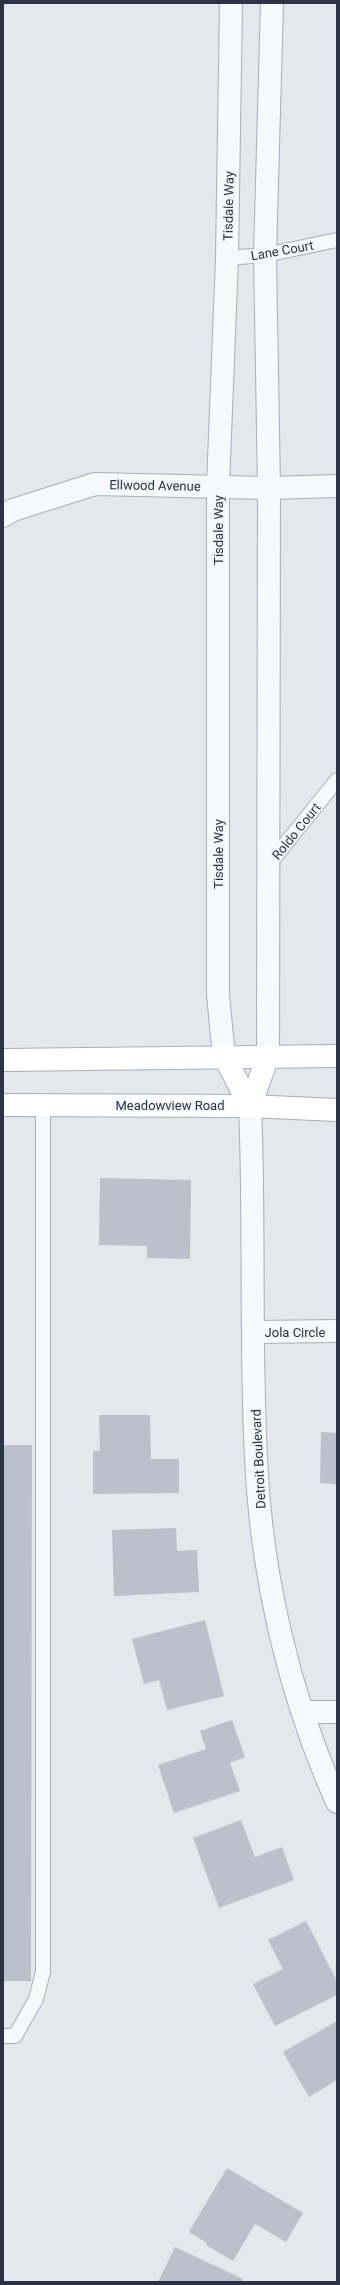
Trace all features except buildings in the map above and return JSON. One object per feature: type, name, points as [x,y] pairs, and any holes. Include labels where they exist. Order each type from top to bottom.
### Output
[{"type":"main road","points":[[224,1056],[250,1106]]},
{"type":"main road","points":[[3,1060],[224,1056],[337,1056]]},
{"type":"main road","points":[[250,1106],[268,1056]]},
{"type":"main road","name":"Meadowview Road","points":[[3,1105],[250,1106],[337,1110]]},
{"type":"street","name":"Tisdale Way","points":[[224,1056],[218,995],[218,486],[227,258],[231,3]]},
{"type":"street","points":[[268,1056],[270,863],[269,488],[265,255],[272,3]]},
{"type":"street","name":"Ellwood Avenue","points":[[3,516],[13,510],[95,484],[269,488],[337,486]]},
{"type":"street","name":"Detroit Boulevard","points":[[250,1106],[256,1459],[266,1562],[284,1647],[302,1712],[337,1802]]},
{"type":"street","name":"Jola Circle","points":[[254,1332],[337,1332]]},
{"type":"street","points":[[302,1712],[337,1712]]},
{"type":"lane","name":"Lane Court","points":[[227,258],[265,255],[337,240]]},
{"type":"lane","name":"Roldo Court","points":[[270,863],[337,780]]},
{"type":"lane","points":[[3,2036],[15,2036],[36,1999],[42,1972],[43,1105]]}]
